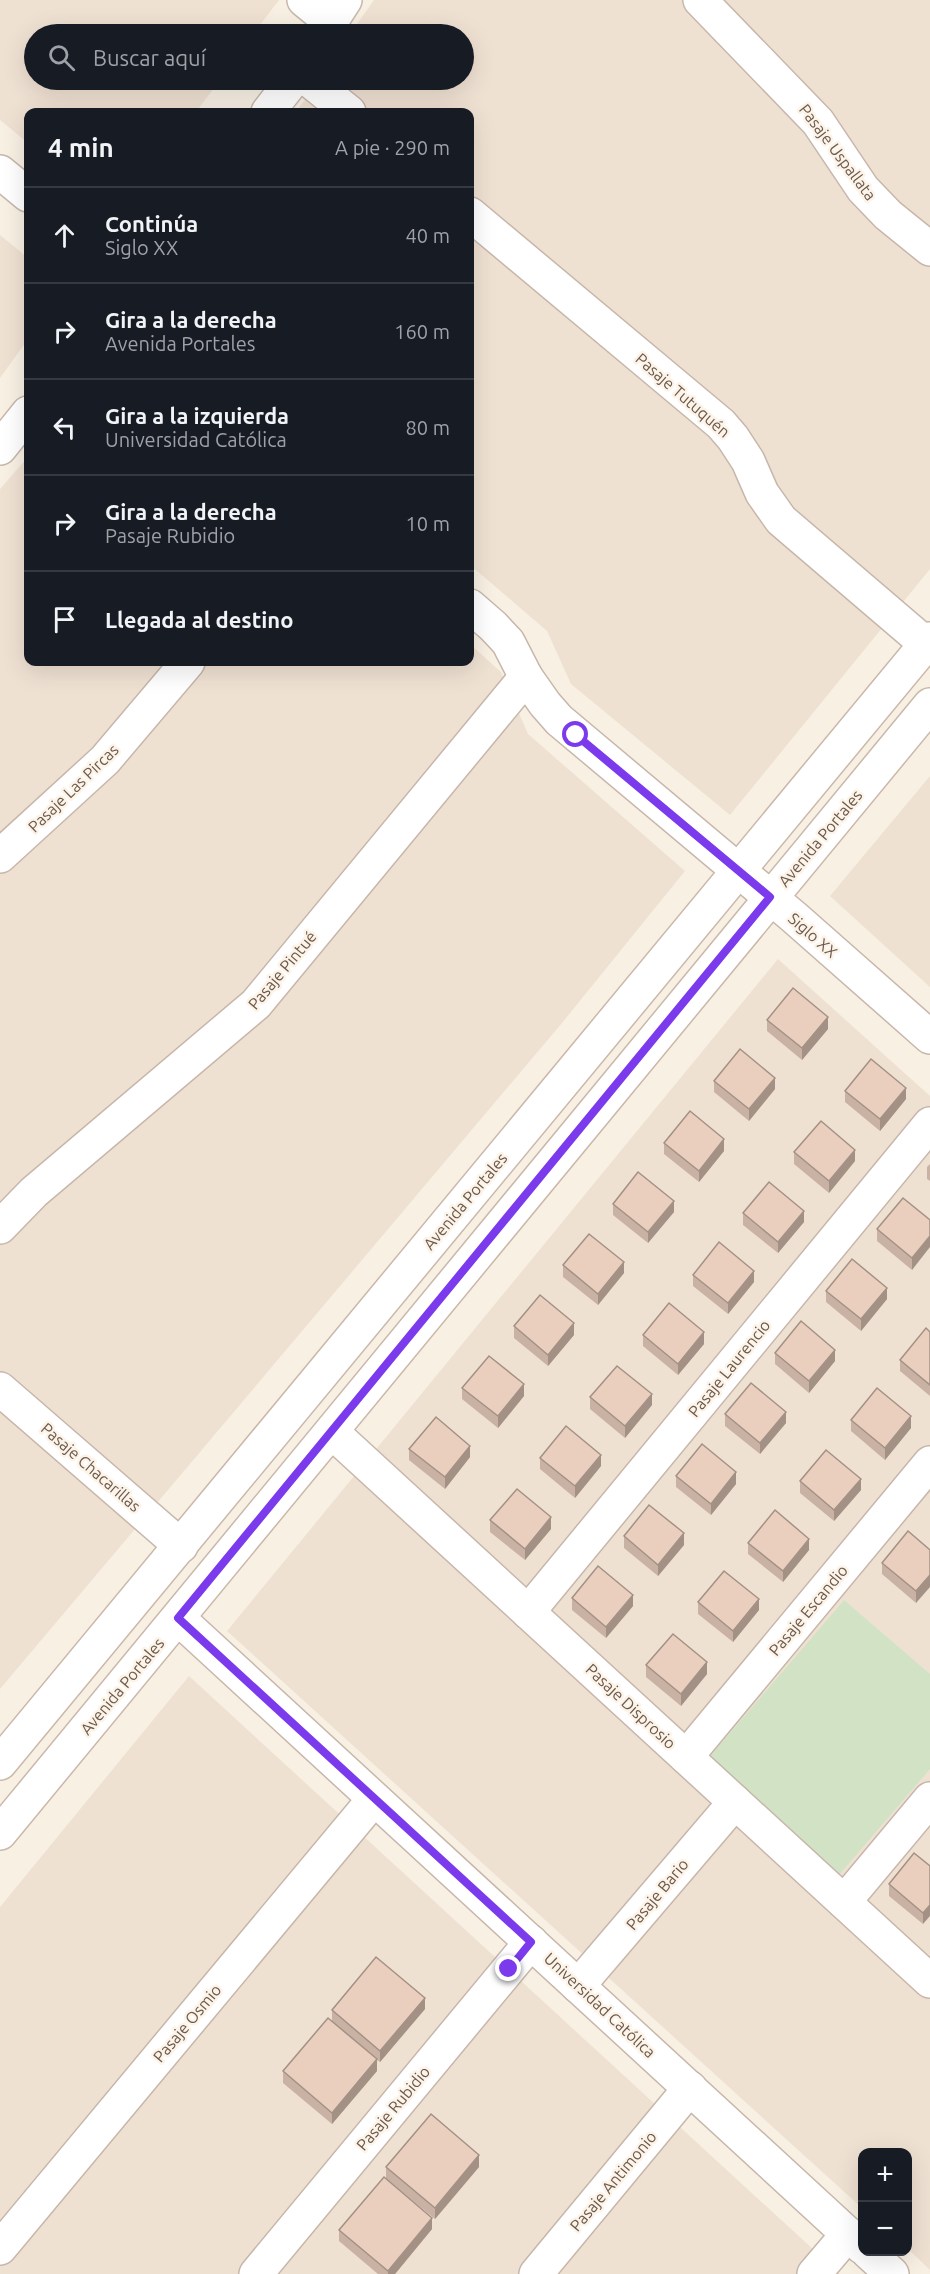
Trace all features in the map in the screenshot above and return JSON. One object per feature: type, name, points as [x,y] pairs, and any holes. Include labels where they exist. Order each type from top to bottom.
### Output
[{"type":"street","points":[[304,0],[333,19]]},
{"type":"street","name":"Pasaje Uspallata","points":[[700,0],[818,122],[863,189],[888,215],[930,249]]},
{"type":"street","points":[[271,108],[285,90]]},
{"type":"street","points":[[322,90],[344,108]]},
{"type":"street","points":[[0,172],[24,192]]},
{"type":"street","name":"Pasaje Tutuquén","points":[[474,217],[721,424],[748,461],[762,494],[781,520],[928,641]]},
{"type":"street","points":[[0,448],[24,418]]},
{"type":"street","name":"Siglo XX","points":[[474,609],[508,642],[526,677],[559,720],[770,897],[930,1037]]},
{"type":"street","name":"Avenida Portales","points":[[0,1763],[928,641]]},
{"type":"street","name":"Pasaje Las Pircas","points":[[0,856],[105,760],[185,666]]},
{"type":"street","name":"Pasaje Pintué","points":[[0,1227],[34,1192],[256,1004],[526,677]]},
{"type":"street","name":"Avenida Portales","points":[[0,1833],[930,705]]},
{"type":"street","name":"Pasaje Laurencio","points":[[528,1612],[930,1124]]},
{"type":"street","name":"Pasaje Chacarillas","points":[[0,1389],[181,1546]]},
{"type":"street","name":"Pasaje Disprosio","points":[[332,1432],[930,1981]]},
{"type":"street","name":"Pasaje Escandio","points":[[686,1757],[930,1462]]},
{"type":"street","name":"Universidad Católica","points":[[178,1618],[858,2243]]},
{"type":"street","name":"Pasaje Osmio","points":[[0,2248],[374,1798]]},
{"type":"street","points":[[844,1902],[930,1799]]},
{"type":"street","name":"Pasaje Bario","points":[[578,1986],[735,1802]]},
{"type":"street","name":"Pasaje Rubidio","points":[[256,2274],[531,1942]]},
{"type":"street","name":"Pasaje Antimonio","points":[[536,2274],[690,2088]]},
{"type":"street","points":[[814,2274],[858,2245]]},
{"type":"street","name":"Universidad Católica","points":[[872,2256],[892,2274]]},
{"type":"shaded area","points":[[0,0],[279,0],[261,24],[24,24],[24,90],[212,90],[199,108],[24,108],[24,140],[0,120]]},
{"type":"shaded area","points":[[374,0],[930,0],[930,569],[730,815],[571,684],[547,631],[474,568],[474,108],[299,108],[312,90],[474,90],[474,24],[357,24]]},
{"type":"shaded area","points":[[0,235],[24,255],[24,345],[0,378]]},
{"type":"shaded area","points":[[24,462],[24,666],[474,666],[474,648],[501,672],[528,734],[685,871],[562,1023],[0,1689],[0,489]]},
{"type":"shaded area","points":[[930,776],[930,987],[830,896]]},
{"type":"shaded area","points":[[778,959],[930,1096],[930,2270],[912,2253],[912,2148],[858,2148],[858,2204],[227,1631]]},
{"type":"shaded area","points":[[189,1676],[840,2274],[0,2274],[0,1907]]},
{"type":"green space","points":[[844,1600],[930,1674],[930,1769],[839,1875],[706,1761]]},
{"type":"building","points":[[793,988],[828,1017],[802,1048],[767,1020]]},
{"type":"building","points":[[740,1049],[775,1078],[749,1109],[714,1081]]},
{"type":"building","points":[[871,1059],[906,1088],[880,1119],[845,1091]]},
{"type":"building","points":[[690,1111],[724,1139],[699,1171],[664,1143]]},
{"type":"building","points":[[821,1121],[855,1150],[829,1181],[794,1152]]},
{"type":"building","points":[[638,1172],[674,1201],[648,1232],[613,1204]]},
{"type":"building","points":[[769,1182],[804,1211],[778,1242],[743,1213]]},
{"type":"building","points":[[903,1198],[930,1220],[930,1236],[912,1258],[877,1229]]},
{"type":"building","points":[[589,1234],[624,1262],[598,1294],[563,1265]]},
{"type":"building","points":[[719,1242],[754,1271],[728,1303],[693,1275]]},
{"type":"building","points":[[852,1259],[887,1288],[861,1319],[826,1291]]},
{"type":"building","points":[[540,1295],[574,1323],[548,1355],[514,1326]]},
{"type":"building","points":[[669,1303],[704,1332],[678,1364],[643,1335]]},
{"type":"building","points":[[801,1321],[835,1350],[809,1381],[775,1353]]},
{"type":"building","points":[[926,1328],[930,1332],[930,1385],[900,1360]]},
{"type":"building","points":[[489,1356],[524,1384],[498,1416],[462,1388]]},
{"type":"building","points":[[617,1366],[652,1394],[625,1426],[590,1397]]},
{"type":"building","points":[[751,1383],[786,1412],[760,1443],[725,1414]]},
{"type":"building","points":[[877,1388],[911,1416],[885,1448],[851,1420]]},
{"type":"building","points":[[436,1417],[470,1446],[445,1477],[409,1449]]},
{"type":"building","points":[[566,1426],[601,1455],[575,1486],[540,1458]]},
{"type":"building","points":[[702,1444],[736,1472],[711,1504],[676,1476]]},
{"type":"building","points":[[826,1450],[861,1479],[834,1510],[800,1481]]},
{"type":"building","points":[[517,1489],[551,1517],[525,1549],[490,1520]]},
{"type":"building","points":[[649,1505],[684,1533],[658,1565],[624,1536]]},
{"type":"building","points":[[775,1510],[809,1539],[783,1571],[748,1543]]},
{"type":"building","points":[[908,1531],[930,1550],[930,1575],[916,1591],[882,1563]]},
{"type":"building","points":[[598,1566],[633,1595],[606,1627],[572,1598]]},
{"type":"building","points":[[724,1571],[759,1599],[733,1631],[698,1602]]},
{"type":"building","points":[[673,1634],[707,1662],[681,1694],[646,1665]]},
{"type":"building","points":[[914,1853],[930,1866],[930,1905],[923,1913],[889,1884]]},
{"type":"building","points":[[376,1957],[425,1998],[380,2051],[332,2010]]},
{"type":"building","points":[[328,2018],[377,2059],[332,2113],[283,2071]]},
{"type":"building","points":[[431,2114],[479,2155],[435,2208],[386,2167]]},
{"type":"building","points":[[384,2177],[432,2218],[388,2271],[339,2230]]},
{"type":"route","points":[[509,1969],[531,1942],[178,1618],[770,897],[576,735]]}]
